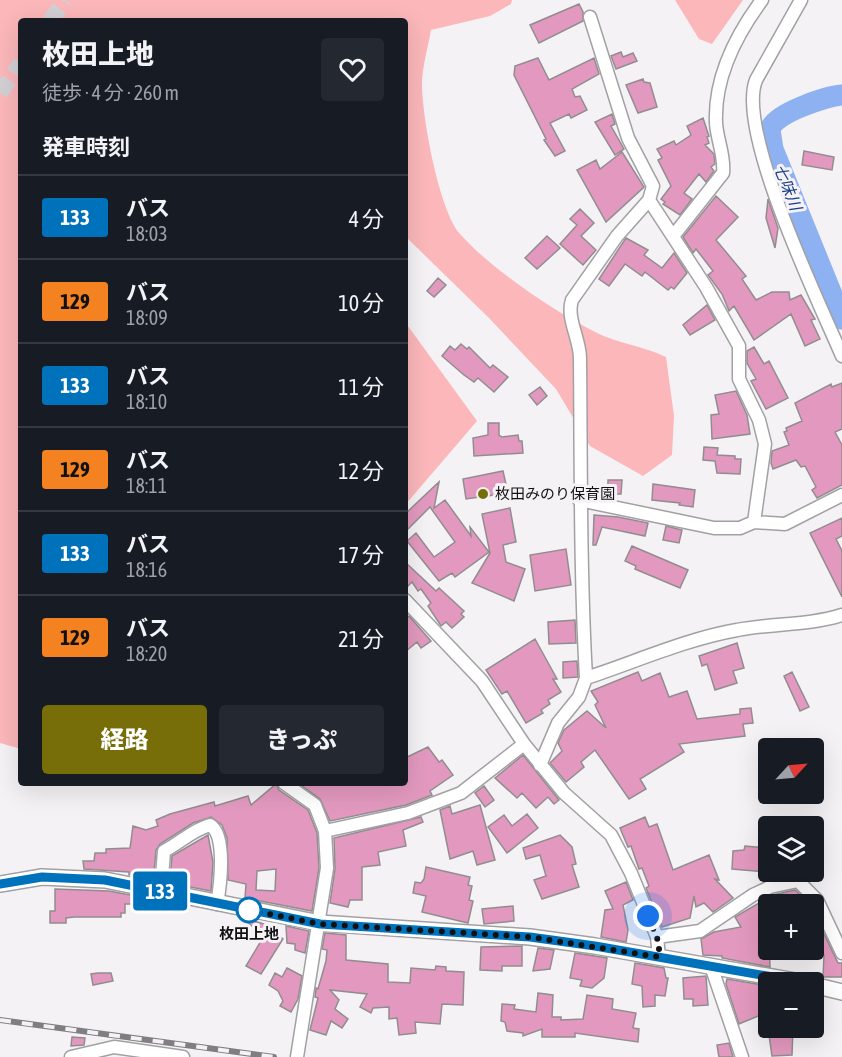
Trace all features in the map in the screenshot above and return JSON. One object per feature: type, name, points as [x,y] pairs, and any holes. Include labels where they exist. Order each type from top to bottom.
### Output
[{"type":"main road","points":[[0,884],[42,877],[105,880],[320,924],[530,937],[758,974]]},
{"type":"main road","points":[[824,988],[842,992]]},
{"type":"street","points":[[674,235],[723,173],[724,164],[716,125],[721,78],[743,28],[762,0]]},
{"type":"street","points":[[801,0],[756,80],[752,91],[752,106],[760,146],[778,199],[842,356]]},
{"type":"street","points":[[540,765],[558,723],[579,697],[586,678],[579,500],[582,482],[580,353],[570,308],[572,300],[617,236],[649,200],[653,186],[627,138],[590,16]]},
{"type":"street","points":[[649,200],[674,235],[739,346],[739,379],[759,420],[765,444],[754,522]]},
{"type":"street","points":[[579,500],[714,528],[740,528],[754,522],[785,524],[842,495]]},
{"type":"street","points":[[408,603],[437,630],[482,681],[524,744],[564,793],[611,835],[631,873],[657,937],[659,957]]},
{"type":"street","points":[[586,678],[738,629],[791,625],[842,615]]},
{"type":"street","points":[[325,831],[408,813],[461,793],[524,744]]},
{"type":"street","points":[[288,786],[315,805],[325,831],[327,868],[320,924],[316,929],[304,1024],[297,1057]]},
{"type":"street","points":[[161,891],[164,851],[183,842],[193,831],[210,825],[217,835],[222,868],[217,904]]},
{"type":"street","points":[[657,937],[700,931],[753,895],[770,887],[798,881],[817,900],[842,953]]},
{"type":"street","points":[[711,966],[742,1057]]},
{"type":"street","points":[[71,1057],[114,1047],[183,1057]]},
{"type":"shaded area","points":[[0,0],[512,0],[511,4],[490,16],[431,30],[422,84],[428,140],[439,185],[452,222],[460,234],[524,289],[597,333],[666,357],[674,416],[672,455],[643,476],[590,446],[556,389],[489,318],[408,239],[408,18],[18,18],[18,748],[0,743]]},
{"type":"shaded area","points":[[675,0],[743,0],[712,44],[699,39]]},
{"type":"shaded area","points":[[408,326],[477,421],[408,502]]},
{"type":"building","points":[[579,4],[583,12],[583,21],[539,43],[530,25]]},
{"type":"building","points":[[621,52],[623,57],[633,53],[637,61],[616,69],[611,56]]},
{"type":"building","points":[[538,58],[549,80],[594,58],[599,74],[572,89],[575,97],[580,96],[587,110],[571,118],[569,114],[550,123],[565,151],[555,156],[544,140],[546,139],[514,75],[515,66]]},
{"type":"building","points":[[643,79],[644,82],[650,83],[657,107],[638,113],[626,85]]},
{"type":"building","points":[[612,114],[615,124],[611,126],[624,149],[615,155],[595,122]]},
{"type":"building","points":[[703,118],[709,136],[707,137],[709,143],[705,145],[714,154],[715,164],[711,167],[714,171],[706,182],[699,174],[684,193],[692,199],[680,215],[663,204],[665,202],[661,199],[671,186],[658,160],[662,158],[657,149],[674,141],[676,145],[691,135],[687,126]]},
{"type":"building","points":[[804,151],[834,157],[832,170],[802,165]]},
{"type":"building","points":[[622,152],[644,187],[606,222],[577,170],[596,160],[600,169]]},
{"type":"building","points":[[716,196],[738,217],[716,240],[746,276],[742,279],[756,300],[772,292],[789,292],[790,300],[801,295],[815,319],[811,320],[820,339],[805,346],[791,314],[754,340],[734,306],[729,311],[722,294],[708,275],[713,271],[696,249],[693,253],[683,237]]},
{"type":"building","points":[[768,199],[778,228],[775,248],[766,218]]},
{"type":"building","points":[[580,209],[594,223],[581,236],[596,250],[583,265],[560,244],[577,225],[570,219]]},
{"type":"building","points":[[547,236],[560,248],[537,269],[525,258]]},
{"type":"building","points":[[626,238],[648,250],[644,255],[662,268],[674,253],[687,273],[674,289],[671,287],[668,290],[645,272],[642,276],[625,264],[609,286],[599,279]]},
{"type":"building","points":[[438,278],[446,285],[434,297],[427,291]]},
{"type":"building","points":[[707,305],[715,320],[690,335],[683,325]]},
{"type":"building","points":[[461,344],[467,349],[469,347],[490,368],[493,365],[508,377],[494,392],[478,378],[474,382],[442,356],[450,346],[455,350]]},
{"type":"building","points":[[754,347],[764,364],[769,361],[788,398],[766,409],[751,381],[756,379],[747,363],[747,351]]},
{"type":"building","points":[[842,383],[842,429],[835,432],[842,445],[842,485],[817,498],[812,490],[816,487],[805,466],[801,467],[796,460],[773,469],[772,451],[789,445],[784,432],[787,431],[786,428],[802,421],[795,403],[831,384],[832,387]]},
{"type":"building","points":[[540,387],[547,396],[537,405],[529,395]]},
{"type":"building","points":[[736,391],[747,415],[750,434],[712,439],[711,415],[719,414],[715,395]]},
{"type":"building","points":[[488,423],[499,423],[499,435],[502,437],[518,435],[519,441],[522,441],[523,453],[474,456],[473,438],[488,435]]},
{"type":"building","points":[[704,447],[718,448],[717,455],[735,456],[735,459],[741,459],[740,474],[717,473],[715,461],[703,460]]},
{"type":"building","points":[[503,471],[508,493],[466,499],[463,479]]},
{"type":"building","points":[[608,480],[622,480],[621,494],[608,494]]},
{"type":"building","points":[[439,482],[434,508],[445,500],[471,536],[470,527],[489,552],[455,577],[452,573],[439,581],[408,540],[416,533],[434,557],[455,542],[430,507],[408,529],[408,511]]},
{"type":"building","points":[[653,484],[695,490],[693,507],[652,500]]},
{"type":"building","points":[[510,508],[516,542],[503,545],[506,562],[525,569],[514,601],[472,583],[490,553],[482,514]]},
{"type":"building","points":[[594,515],[648,523],[645,536],[602,527],[596,545],[593,545]]},
{"type":"building","points":[[842,518],[842,536],[836,539],[842,551],[842,597],[810,533]]},
{"type":"building","points":[[666,526],[682,530],[679,543],[663,540]]},
{"type":"building","points":[[632,546],[688,570],[680,588],[635,569],[636,566],[625,561]]},
{"type":"building","points":[[566,549],[571,585],[535,591],[530,555]]},
{"type":"building","points":[[408,565],[436,591],[439,588],[464,611],[461,614],[464,617],[452,628],[446,622],[441,626],[428,606],[431,603],[421,589],[418,591],[412,582],[408,586]]},
{"type":"building","points":[[408,617],[431,641],[421,648],[417,642],[408,650]]},
{"type":"building","points":[[575,620],[576,643],[549,644],[548,622]]},
{"type":"building","points":[[535,639],[557,679],[553,679],[561,692],[548,700],[550,704],[541,710],[543,713],[526,723],[507,691],[502,694],[486,670]]},
{"type":"building","points":[[737,643],[744,668],[733,671],[737,683],[715,690],[707,664],[702,666],[699,656]]},
{"type":"building","points":[[577,661],[578,677],[563,678],[563,662]]},
{"type":"building","points":[[638,672],[642,681],[660,673],[669,697],[687,691],[697,719],[740,714],[740,709],[751,708],[753,723],[743,724],[745,736],[679,744],[684,752],[640,779],[646,789],[629,799],[595,750],[581,762],[584,767],[566,782],[550,763],[562,751],[558,743],[564,730],[587,711],[606,728],[595,705],[598,702],[591,691]]},
{"type":"building","points":[[792,672],[809,707],[800,711],[784,676]]},
{"type":"building","points":[[428,747],[453,775],[430,791],[432,795],[406,805],[330,821],[320,799],[302,786],[408,786],[408,757]]},
{"type":"building","points":[[523,755],[559,800],[554,804],[548,797],[536,808],[522,793],[517,798],[495,778]]},
{"type":"building","points":[[274,786],[277,786],[279,790],[308,810],[317,833],[319,868],[312,911],[245,898],[246,884],[228,880],[227,838],[222,825],[211,817],[193,823],[160,844],[156,850],[154,873],[143,873],[143,878],[129,875],[129,872],[84,869],[83,861],[94,861],[95,853],[106,853],[106,849],[130,848],[133,826],[146,830],[158,826],[156,820],[170,814],[214,802],[215,806],[248,796],[251,805]],"holes":[[[276,869],[275,891],[256,890],[257,871]]]},
{"type":"building","points":[[484,786],[494,800],[485,807],[475,793]]},
{"type":"building","points":[[480,805],[495,860],[477,865],[473,851],[450,859],[440,810],[450,806],[452,814]]},
{"type":"building","points":[[527,814],[538,828],[507,853],[488,827],[504,815],[512,826]]},
{"type":"building","points":[[421,817],[423,822],[403,830],[406,846],[378,852],[380,865],[362,867],[362,900],[350,900],[348,907],[330,903],[335,869],[334,838]]},
{"type":"building","points":[[645,817],[649,827],[657,824],[673,870],[709,855],[719,880],[715,879],[733,898],[713,912],[704,903],[696,907],[694,896],[690,918],[662,927],[646,888],[649,886],[642,868],[639,869],[631,846],[628,847],[620,828]]},
{"type":"building","points":[[208,835],[213,862],[211,891],[170,883],[172,856]]},
{"type":"building","points":[[560,835],[572,847],[576,864],[572,865],[579,887],[542,899],[534,880],[546,876],[540,855],[526,859],[523,848]]},
{"type":"building","points":[[745,846],[758,847],[758,871],[732,869],[733,851],[744,850]]},
{"type":"building","points":[[426,867],[470,877],[468,885],[472,886],[469,900],[473,901],[468,923],[422,912],[426,896],[413,893],[415,882],[421,883],[424,879]]},
{"type":"building","points":[[626,882],[633,900],[623,905],[628,930],[626,942],[601,937],[605,910],[613,909],[605,891]]},
{"type":"building","points":[[55,889],[109,891],[146,898],[145,904],[125,904],[125,913],[121,913],[121,917],[74,917],[66,918],[66,923],[50,923],[50,911],[55,911]]},
{"type":"building","points":[[795,890],[799,894],[777,894]]},
{"type":"building","points":[[758,904],[758,960],[770,960],[770,967],[722,958],[722,956],[703,955],[701,939],[714,932],[741,927],[735,917]]},
{"type":"building","points":[[513,906],[514,921],[484,924],[482,909]]},
{"type":"building","points":[[241,917],[264,924],[283,939],[261,974],[246,966],[264,936]]},
{"type":"building","points":[[286,926],[309,931],[305,953],[295,950],[295,944],[287,943]]},
{"type":"building","points":[[325,933],[346,935],[346,960],[388,964],[388,982],[410,983],[411,968],[435,970],[436,966],[446,967],[446,971],[464,972],[463,1005],[442,1004],[440,1024],[415,1022],[416,1033],[399,1035],[397,1018],[389,1019],[389,1007],[373,1008],[371,1013],[360,1007],[367,994],[330,990],[339,1000],[335,1009],[348,1019],[342,1028],[331,1021],[326,1035],[310,1030],[318,998],[315,997],[316,988],[318,989],[326,961],[327,950],[322,949]]},
{"type":"building","points":[[824,934],[838,963],[842,963],[842,977],[824,977]]},
{"type":"building","points":[[522,946],[522,966],[502,966],[502,971],[480,970],[481,947]]},
{"type":"building","points":[[538,948],[554,950],[550,969],[533,971]]},
{"type":"building","points":[[575,953],[607,958],[604,978],[592,988],[580,986],[582,980],[570,978]]},
{"type":"building","points":[[635,963],[664,968],[666,978],[668,978],[665,996],[655,995],[655,1006],[643,1007],[642,986],[632,984]]},
{"type":"building","points":[[287,968],[302,976],[298,999],[291,1012],[280,1006],[283,1001],[278,991],[269,985],[275,973],[282,977]]},
{"type":"building","points":[[111,973],[113,981],[93,985],[91,974]]},
{"type":"building","points":[[706,976],[708,1005],[693,1006],[693,999],[684,999],[683,978]]},
{"type":"building","points":[[727,979],[758,984],[758,1016],[739,1024],[726,984]]},
{"type":"building","points":[[538,993],[553,995],[552,1017],[561,1017],[561,1020],[583,1019],[587,995],[613,999],[612,1009],[636,1013],[633,1028],[639,1029],[638,1042],[575,1033],[575,1037],[542,1037],[542,1029],[523,1036],[523,1033],[507,1031],[505,1022],[501,1021],[502,1004],[515,1005],[514,1009],[536,1012]]},
{"type":"building","points":[[72,1037],[85,1038],[84,1045],[71,1046]]},
{"type":"building","points":[[769,1038],[793,1038],[792,1055],[772,1056]]},
{"type":"building","points":[[729,1043],[733,1057],[719,1057],[717,1045]]},
{"type":"waterway","name":"七味川","points":[[842,95],[813,102],[790,112],[773,124],[770,130],[773,149],[842,319]]},
{"type":"tunnel","points":[[52,18],[65,0]]},
{"type":"tunnel","points":[[0,93],[18,67]]},
{"type":"railway","points":[[0,1020],[274,1057]]},
{"type":"bus line","name":"133","points":[[0,884],[42,877],[105,880],[320,924],[530,937],[758,973]]},
{"type":"place","name":"枚田みのり保育園","points":[[483,494]]},
{"type":"place","name":"枚田上地","points":[[249,910]]},
{"type":"route","points":[[249,910],[320,924],[530,937],[659,957],[659,943],[648,916]]}]
